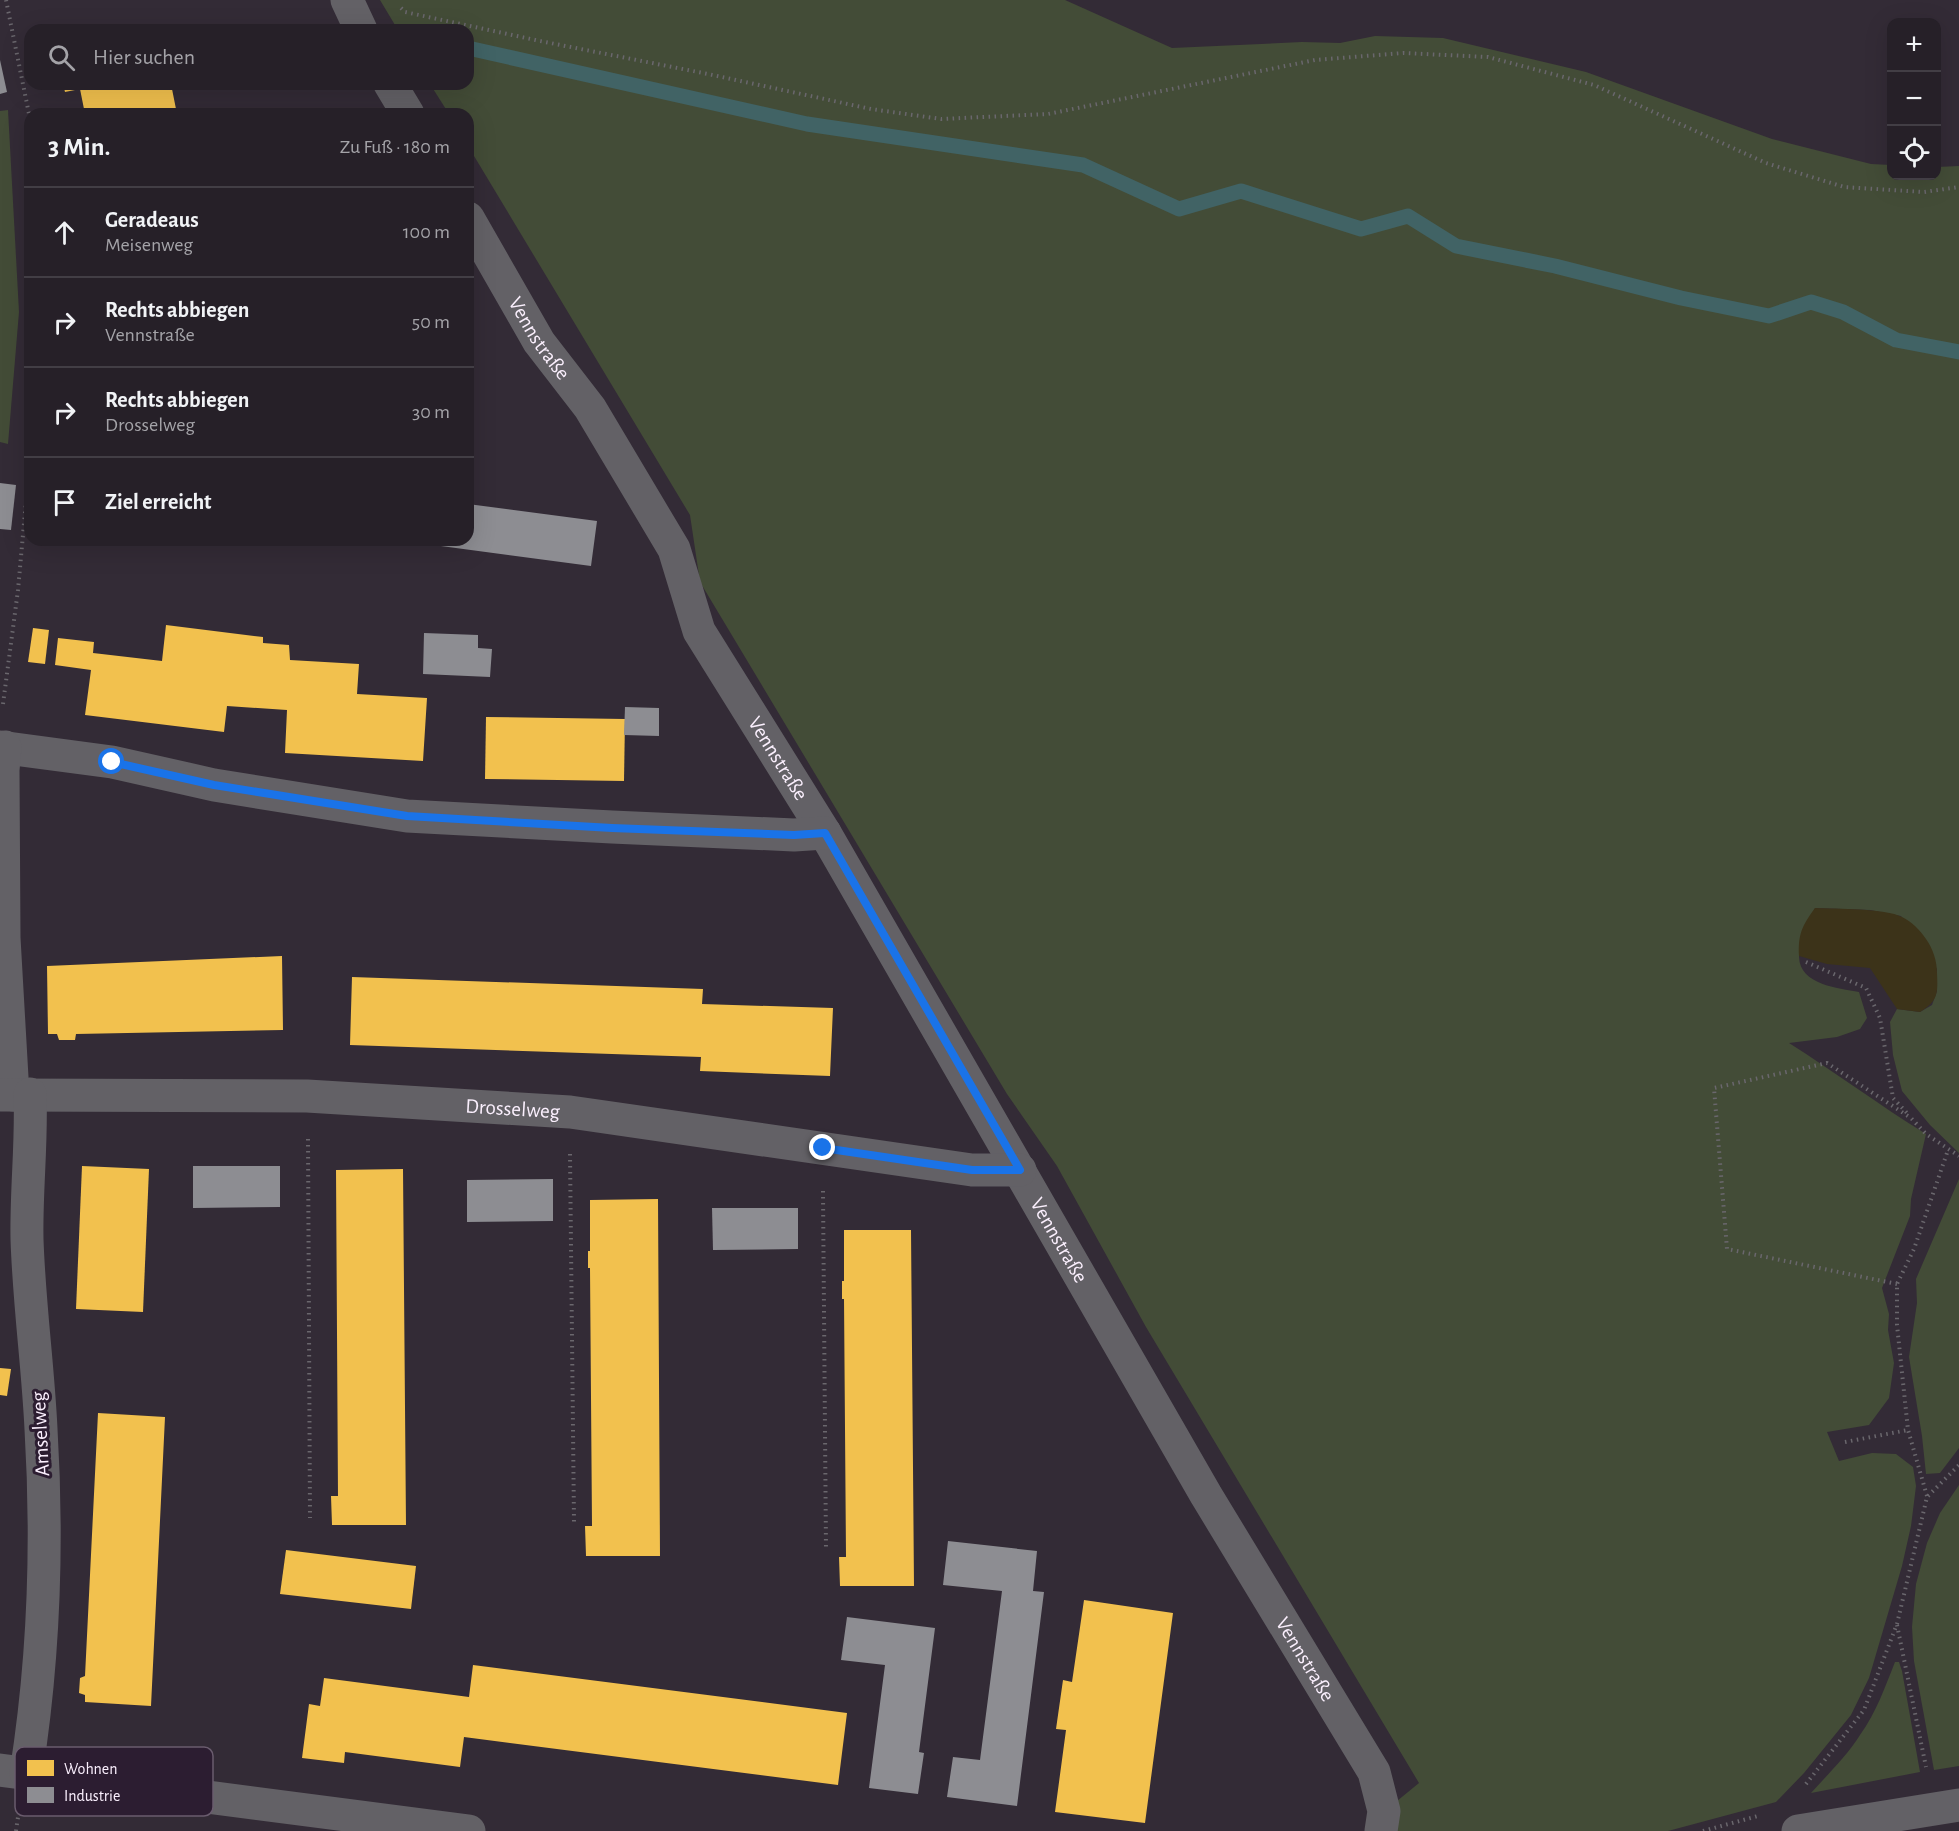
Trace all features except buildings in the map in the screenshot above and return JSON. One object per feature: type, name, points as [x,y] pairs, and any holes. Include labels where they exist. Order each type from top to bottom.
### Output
[{"type":"street","points":[[347,0],[359,24]]},
{"type":"street","points":[[394,90],[404,108]]},
{"type":"street","name":"Vennstraße","points":[[474,229],[538,342],[590,408],[674,549],[699,631],[825,833],[1206,1495],[1374,1772],[1384,1810],[1380,1831]]},
{"type":"street","points":[[2,747],[112,762],[214,785],[407,816],[612,828],[794,835],[825,833]]},
{"type":"street","name":"Amselweg","points":[[2,747],[4,938],[14,1094],[31,1123],[27,1239],[42,1431],[45,1555],[43,1628],[32,1734],[26,1747]]},
{"type":"street","name":"Drosselweg","points":[[14,1094],[308,1096],[570,1112],[972,1170],[1020,1170]]},
{"type":"street","points":[[213,1798],[469,1831]]},
{"type":"street","points":[[1798,1831],[1959,1805]]},
{"type":"path","points":[[6,0],[24,89]]},
{"type":"path","points":[[398,6],[405,12],[461,24]]},
{"type":"path","points":[[474,27],[871,109],[941,119],[1048,114],[1315,60],[1403,53],[1488,57],[1594,85],[1766,163],[1844,187],[1924,192],[1959,187]]},
{"type":"path","points":[[24,90],[28,108]]},
{"type":"path","points":[[2,712],[24,523]]},
{"type":"path","points":[[1806,962],[1866,988],[1880,1018],[1893,1098],[1926,1134],[1959,1156]]},
{"type":"path","points":[[1897,1284],[1727,1249],[1714,1088],[1827,1064],[1911,1118]]},
{"type":"path","points":[[308,1096],[310,1518]]},
{"type":"path","points":[[570,1112],[574,1522]]},
{"type":"path","points":[[823,1148],[826,1550]]},
{"type":"path","points":[[1802,1790],[1864,1710],[1897,1624],[1927,1497],[1908,1430],[1897,1325],[1897,1284],[1914,1249],[1948,1150]]},
{"type":"path","points":[[1845,1442],[1908,1430]]},
{"type":"path","points":[[1927,1497],[1959,1465]]},
{"type":"path","points":[[1897,1624],[1926,1770]]},
{"type":"green space","points":[[380,0],[1065,0],[1172,48],[1302,42],[1340,43],[1375,36],[1443,38],[1586,72],[1772,139],[1871,164],[1887,165],[1887,180],[1941,180],[1941,167],[1959,166],[1959,1153],[1930,1125],[1902,1091],[1893,1055],[1890,1022],[1897,1009],[1920,1012],[1932,1005],[1937,991],[1937,969],[1901,916],[1870,910],[1815,908],[1799,957],[1801,966],[1806,974],[1822,984],[1859,992],[1867,1018],[1860,1029],[1837,1037],[1789,1043],[1926,1134],[1911,1199],[1910,1216],[1882,1288],[1889,1314],[1888,1330],[1894,1363],[1889,1398],[1869,1425],[1827,1432],[1839,1461],[1872,1453],[1896,1454],[1913,1467],[1916,1486],[1911,1526],[1902,1566],[1869,1678],[1851,1715],[1804,1773],[1776,1802],[1668,1831],[1381,1831],[1386,1810],[1419,1783],[1146,1327],[1057,1166],[1007,1094],[700,582],[690,515],[474,156],[474,108],[445,108],[434,90],[474,90],[474,24],[394,24]]},
{"type":"green space","points":[[8,110],[19,312],[8,444],[0,442],[0,111]]},
{"type":"green space","points":[[1959,1179],[1959,1448],[1940,1473],[1926,1474],[1909,1357],[1917,1303],[1916,1279]]},
{"type":"green space","points":[[1959,1485],[1959,1766],[1934,1770],[1914,1661],[1912,1627],[1916,1584],[1927,1543],[1940,1513]]},
{"type":"green space","points":[[1895,1662],[1899,1662],[1902,1671],[1920,1772],[1811,1793],[1843,1758],[1866,1727]]},
{"type":"sand","points":[[1815,908],[1884,912],[1902,917],[1912,924],[1921,932],[1933,951],[1937,969],[1934,1000],[1920,1012],[1897,1009],[1870,968],[1827,964],[1799,956],[1802,930]]},
{"type":"waterway","points":[[474,49],[807,124],[1083,165],[1179,209],[1241,191],[1361,229],[1408,216],[1456,246],[1555,266],[1681,298],[1769,316],[1811,302],[1843,312],[1896,340],[1959,352]]},
{"type":"route","points":[[112,762],[214,785],[407,816],[612,828],[794,835],[825,833],[1020,1170],[972,1170],[823,1148]]}]
